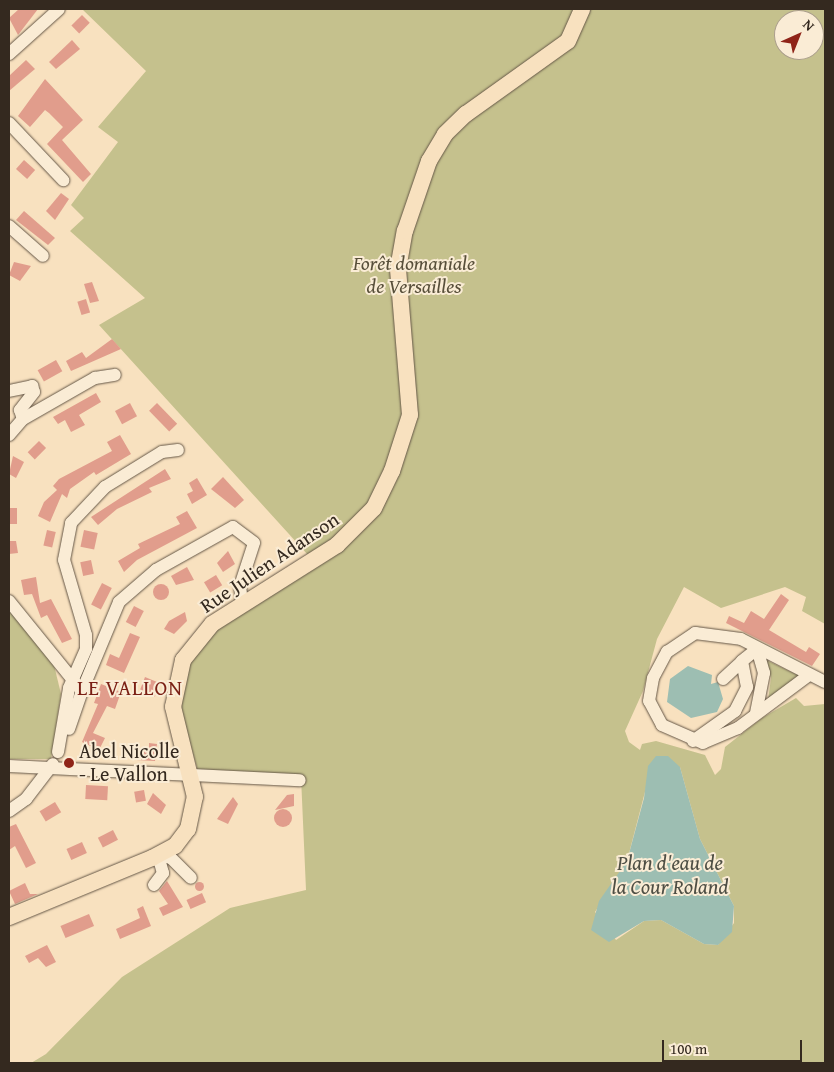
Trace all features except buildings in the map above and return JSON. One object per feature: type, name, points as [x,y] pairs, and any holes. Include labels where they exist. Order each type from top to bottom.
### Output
[{"type":"main road","name":"Rue Julien Adanson","points":[[9,917],[158,855],[175,846],[188,829],[195,796],[173,717],[176,680],[194,642],[242,603],[337,545],[361,524],[380,498],[410,415],[399,264],[429,161],[445,134],[466,114],[568,41],[582,9]]},
{"type":"street","points":[[12,46],[59,9]]},
{"type":"street","points":[[9,123],[63,180]]},
{"type":"street","points":[[9,226],[43,256]]},
{"type":"street","points":[[9,435],[23,419],[95,378],[115,375]]},
{"type":"street","points":[[9,391],[32,386],[34,392],[20,410],[23,419]]},
{"type":"street","points":[[9,811],[26,799],[51,769],[78,686],[86,635],[64,560],[71,523],[105,486],[162,452],[178,450]]},
{"type":"street","points":[[78,686],[119,602],[156,570],[233,527],[254,543],[240,586],[242,603]]},
{"type":"street","points":[[9,601],[78,686]]},
{"type":"street","points":[[809,675],[716,740],[693,741],[662,725],[652,710],[649,691],[662,660],[676,643],[695,633],[721,634],[754,646],[825,682]]},
{"type":"street","points":[[723,679],[742,661],[754,646]]},
{"type":"street","points":[[754,646],[764,673],[756,713]]},
{"type":"street","points":[[693,741],[738,706],[747,682],[742,661]]},
{"type":"street","points":[[9,766],[190,777],[300,780]]},
{"type":"street","points":[[154,885],[163,873],[158,855],[171,858],[190,878]]},
{"type":"green space","name":"Forêt domaniale de Versailles","points":[[82,9],[825,9],[825,624],[802,611],[806,597],[785,587],[721,608],[684,587],[657,639],[643,691],[625,731],[629,742],[640,750],[642,744],[656,741],[705,755],[715,775],[721,769],[725,747],[762,718],[796,698],[804,706],[825,704],[825,1063],[31,1063],[46,1054],[122,977],[230,908],[306,890],[301,777],[200,778],[177,700],[191,652],[227,619],[318,566],[99,325],[145,298],[70,231],[84,218],[71,205],[118,142],[98,127],[146,71]],"holes":[[[680,767],[700,839],[734,906],[734,923],[718,945],[704,944],[661,920],[644,921],[616,940],[595,912],[627,861],[646,788]]]},
{"type":"green space","points":[[9,610],[54,665],[61,694],[51,759],[9,759]]},
{"type":"green space","points":[[766,660],[800,676],[768,700],[771,678]]},
{"type":"water","points":[[688,666],[712,675],[711,684],[718,682],[723,699],[717,712],[691,718],[667,702],[670,679]]},
{"type":"water","name":"Plan d'eau de la Cour Roland","points":[[656,756],[668,756],[680,767],[700,839],[734,906],[732,932],[718,945],[704,944],[661,920],[644,921],[609,942],[591,930],[599,901],[627,861],[644,798],[648,766]]},
{"type":"place","name":"Abel Nicolle - Le Vallon","points":[[69,763]]},
{"type":"district","name":"LE VALLON","points":[[130,688]]}]
